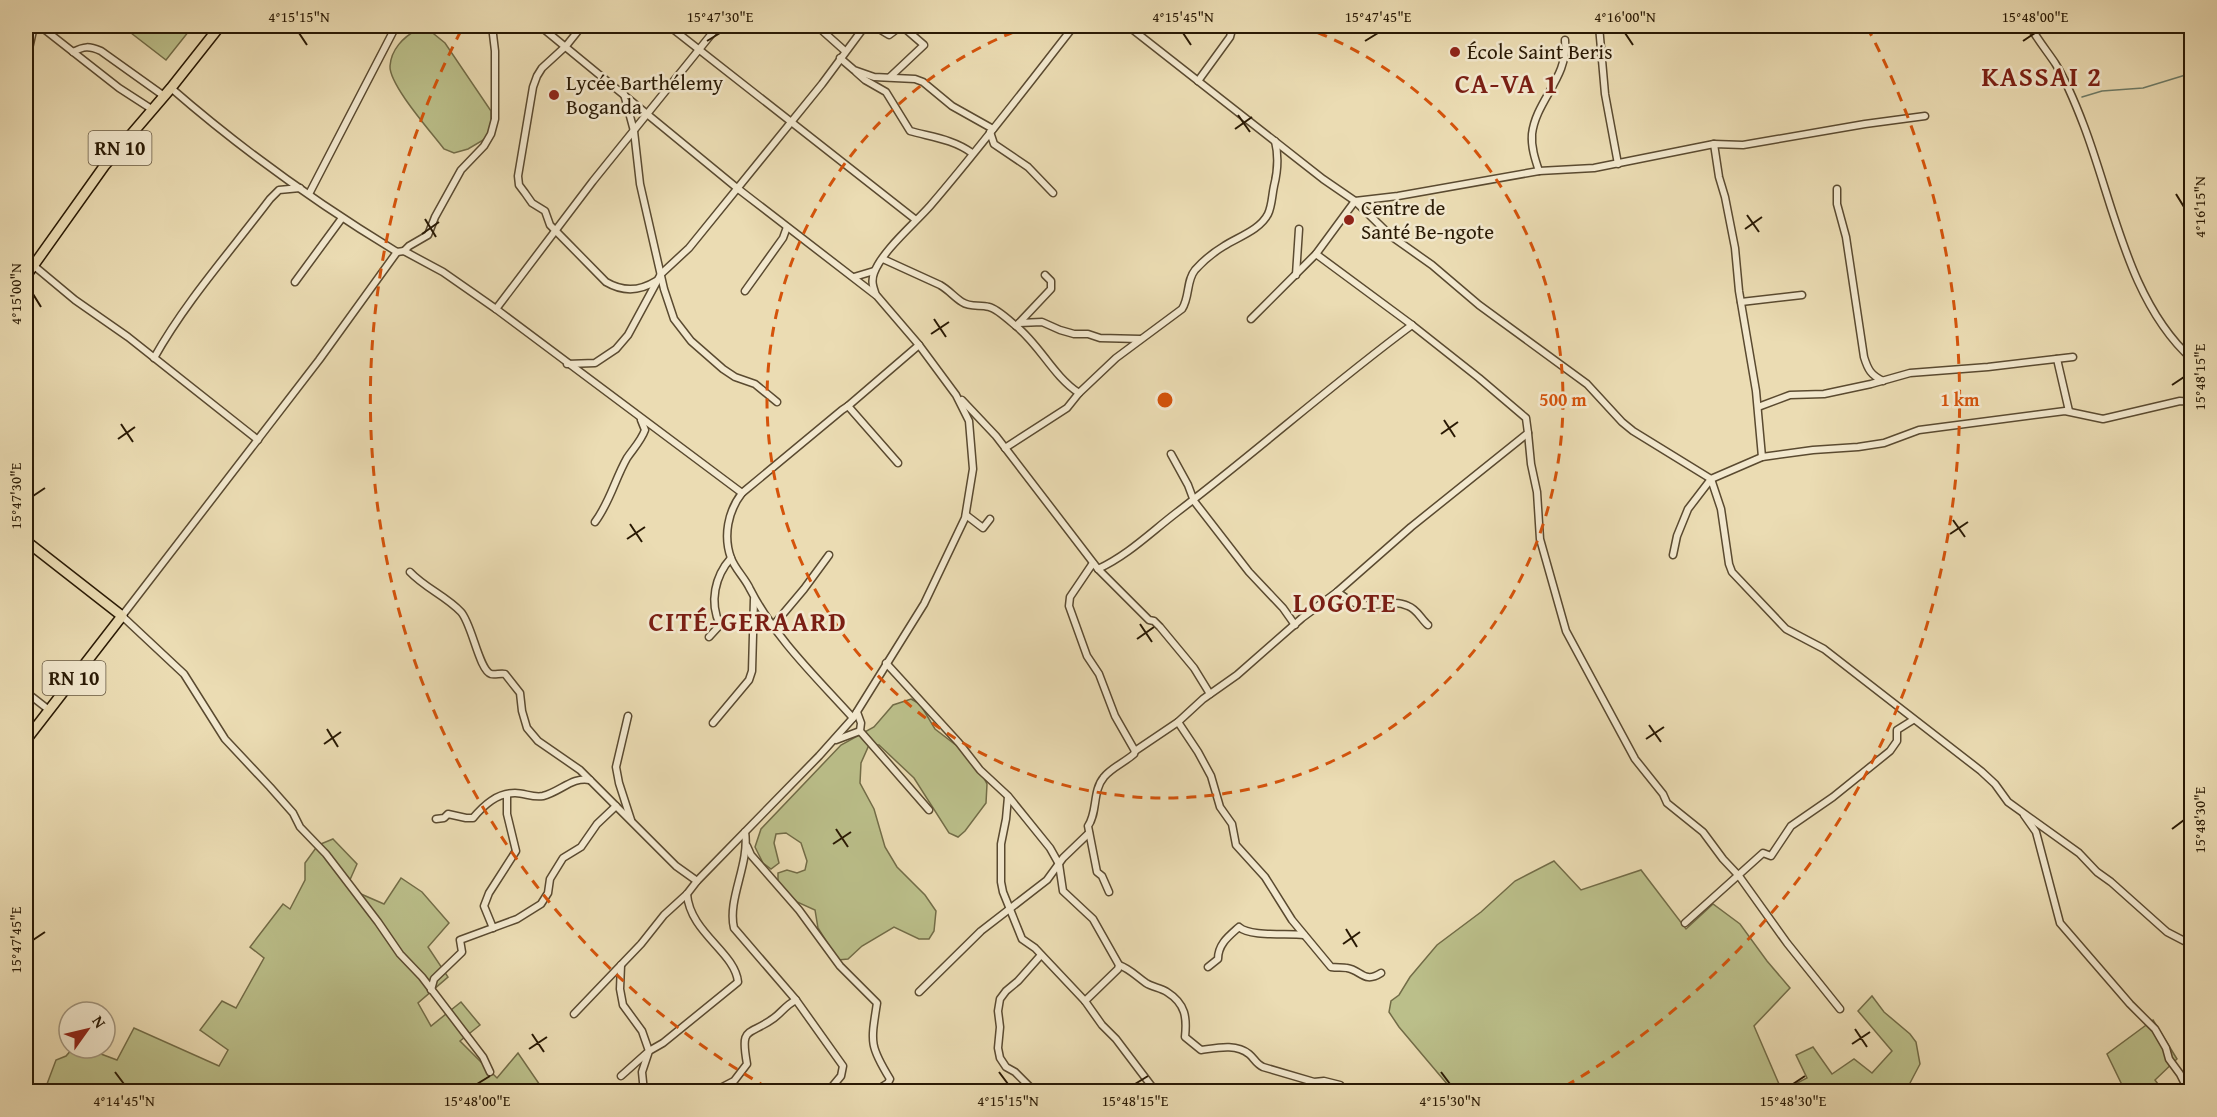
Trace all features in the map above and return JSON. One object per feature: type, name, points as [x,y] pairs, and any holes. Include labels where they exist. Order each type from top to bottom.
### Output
[{"type":"main road","name":"RN 10","points":[[26,276],[105,165],[168,92],[220,26]]},
{"type":"main road","points":[[26,541],[122,616]]},
{"type":"main road","name":"RN 10","points":[[26,740],[122,616]]},
{"type":"street","points":[[26,62],[34,26]]},
{"type":"street","points":[[40,26],[153,110]]},
{"type":"street","points":[[309,194],[396,26]]},
{"type":"street","points":[[490,1072],[483,1057],[422,977],[400,954],[326,854],[225,739],[184,674],[122,616],[401,252],[428,235],[435,217],[461,170],[484,146],[491,134],[495,119],[495,51],[492,26]]},
{"type":"street","points":[[540,26],[737,188],[877,296],[919,345],[956,395],[1005,448],[1098,569],[1149,620],[1154,621],[1160,627],[1194,668],[1210,694]]},
{"type":"street","points":[[582,26],[566,46],[542,68],[533,87],[518,176],[519,185],[532,203],[545,211],[550,225],[600,276],[614,286],[633,289],[643,288],[659,277],[688,248],[865,26]]},
{"type":"street","points":[[669,26],[916,220]]},
{"type":"street","points":[[496,309],[555,230],[718,26]]},
{"type":"street","points":[[820,27],[853,26]]},
{"type":"street","points":[[874,26],[889,35],[902,26],[924,45],[890,77]]},
{"type":"street","points":[[877,296],[872,286],[874,271],[929,207],[1074,26]]},
{"type":"street","points":[[1128,26],[1355,201],[1391,236],[1432,265],[1479,305],[1587,384],[1633,431],[1710,479],[1721,509],[1732,573],[1786,629],[1824,649],[1981,771],[1995,784],[2004,798],[2079,853],[2097,872],[2167,932],[2192,945]]},
{"type":"street","points":[[1198,81],[1230,38],[1233,26]]},
{"type":"street","points":[[1599,26],[1605,94],[1618,164]]},
{"type":"street","points":[[2030,26],[2056,65],[2072,98],[2115,214],[2122,242],[2147,300],[2162,328],[2192,359]]},
{"type":"street","points":[[820,27],[846,51]]},
{"type":"street","points":[[1539,171],[1532,147],[1532,132],[1565,61],[1565,40]]},
{"type":"street","points":[[73,52],[90,46],[101,51],[168,92],[342,218],[401,252],[443,272],[742,493]]},
{"type":"street","points":[[840,58],[866,80],[886,92],[910,131],[943,139],[962,146],[972,153]]},
{"type":"street","points":[[854,70],[874,77],[923,82],[952,106],[991,131],[994,144]]},
{"type":"street","points":[[624,94],[634,131],[640,183],[659,277],[674,319],[691,341],[723,369],[735,377],[755,384],[777,402]]},
{"type":"street","points":[[1251,319],[1316,254],[1355,201],[1539,171],[1594,168],[1714,144],[1743,145],[1925,116]]},
{"type":"street","points":[[1005,448],[1067,408],[1079,393],[1116,358],[1182,309],[1187,301],[1190,279],[1200,266],[1220,248],[1256,227],[1265,218],[1269,212],[1276,177],[1278,155],[1275,141]]},
{"type":"street","points":[[978,146],[994,144],[1028,167],[1053,193]]},
{"type":"street","points":[[1714,144],[1719,177],[1729,214],[1758,407],[1762,457]]},
{"type":"street","points":[[154,358],[172,326],[188,304],[270,199],[279,190],[300,188]]},
{"type":"street","points":[[1837,189],[1837,204],[1846,237],[1864,357],[1867,369],[1883,381]]},
{"type":"street","points":[[296,282],[342,218]]},
{"type":"street","points":[[746,291],[783,238],[787,227]]},
{"type":"street","points":[[1296,275],[1299,229]]},
{"type":"street","points":[[1316,254],[1413,325],[1526,418],[1531,464],[1537,492],[1540,539],[1566,631],[1635,759],[1663,794],[1667,803],[1703,832],[1840,1009]]},
{"type":"street","points":[[883,259],[950,290],[963,303],[992,308],[1017,324],[1066,382],[1079,393]]},
{"type":"street","points":[[33,265],[75,300],[128,337],[258,440]]},
{"type":"street","points":[[854,277],[874,271]]},
{"type":"street","points":[[1017,324],[1052,289],[1051,281],[1046,275]]},
{"type":"street","points":[[567,364],[590,364],[616,349],[634,326],[659,277]]},
{"type":"street","points":[[1741,302],[1802,295]]},
{"type":"street","points":[[1017,324],[1042,322],[1074,334],[1088,334],[1100,338],[1140,339]]},
{"type":"street","points":[[1098,569],[1114,562],[1194,501],[1363,362],[1413,325]]},
{"type":"street","points":[[919,345],[742,493],[734,503],[727,538],[731,558],[772,627],[855,715],[861,723],[860,731],[929,810]]},
{"type":"street","points":[[1758,407],[1790,395],[1824,394],[1883,381],[1897,375],[2073,357]]},
{"type":"street","points":[[2057,359],[2069,411]]},
{"type":"street","points":[[574,1014],[664,915],[687,894],[833,741],[855,715],[924,604],[966,515],[973,469],[972,441],[969,421],[956,395]]},
{"type":"street","points":[[1672,555],[1677,536],[1689,509],[1710,479],[1762,457],[1884,443],[1919,430],[2069,411],[2103,419],[2180,401],[2192,402]]},
{"type":"street","points":[[848,406],[898,463]]},
{"type":"street","points":[[595,522],[604,509],[627,458],[643,436],[645,430],[639,417]]},
{"type":"street","points":[[1109,892],[1098,872],[1088,826],[1093,820],[1097,790],[1103,777],[1237,675],[1411,527],[1528,433]]},
{"type":"street","points":[[1171,454],[1194,501],[1249,572],[1295,624]]},
{"type":"street","points":[[966,515],[983,528],[990,519]]},
{"type":"street","points":[[772,627],[829,555]]},
{"type":"street","points":[[709,637],[720,624],[715,603],[717,578],[731,558]]},
{"type":"street","points":[[1093,563],[1070,597],[1069,606],[1087,656],[1100,674],[1115,716],[1135,751]]},
{"type":"street","points":[[410,572],[462,613],[469,625],[481,663],[491,674],[505,674],[520,693],[527,728],[538,741],[580,770],[676,866],[697,881]]},
{"type":"street","points":[[1337,592],[1354,603],[1365,606],[1386,603],[1407,605],[1416,610],[1428,625]]},
{"type":"street","points":[[713,723],[749,680],[752,670],[754,598]]},
{"type":"street","points":[[886,663],[959,742],[980,770],[1008,796],[1050,848],[1059,864],[1063,891],[1093,919],[1119,965],[1131,970],[1147,984],[1167,992],[1175,999],[1187,1016],[1185,1037],[1201,1050],[1233,1047],[1248,1052],[1258,1065],[1263,1067],[1314,1082],[1324,1081],[1340,1085],[1346,1092]]},
{"type":"street","points":[[26,692],[49,710]]},
{"type":"street","points":[[628,716],[616,767],[631,821]]},
{"type":"street","points":[[1685,923],[1763,853],[1771,856],[1791,826],[1833,797],[1890,751],[1897,741],[1897,730],[1913,720]]},
{"type":"street","points":[[1178,722],[1211,776],[1220,807],[1232,824],[1236,845],[1265,877],[1304,935],[1331,967],[1350,968],[1368,978],[1376,977],[1381,973]]},
{"type":"street","points":[[833,741],[860,731]]},
{"type":"street","points":[[436,819],[444,818],[448,814],[472,818],[484,804],[507,795],[514,793],[544,796],[581,778],[591,780]]},
{"type":"street","points":[[493,928],[484,906],[489,893],[516,851],[507,814],[507,795]]},
{"type":"street","points":[[1008,796],[1001,844],[1001,882],[1009,909],[1022,939],[1041,955],[1085,1001],[1156,1092]]},
{"type":"street","points":[[431,990],[434,979],[462,952],[460,939],[526,915],[541,904],[548,893],[550,879],[563,858],[581,848],[597,824],[616,806]]},
{"type":"street","points":[[2022,812],[2036,832],[2060,922],[2130,1004],[2155,1029],[2166,1048],[2169,1059],[2186,1082],[2189,1092]]},
{"type":"street","points":[[745,832],[751,855],[799,910],[840,966],[877,1003],[873,1045],[875,1055],[890,1079],[888,1083],[874,1092]]},
{"type":"street","points":[[919,992],[981,931],[1047,880],[1089,833]]},
{"type":"street","points":[[747,846],[731,915],[734,928],[796,1000],[843,1066],[841,1076],[831,1088],[831,1092]]},
{"type":"street","points":[[621,1077],[649,1051],[663,1043],[738,982],[738,975],[692,915],[687,894]]},
{"type":"street","points":[[1208,967],[1218,958],[1222,943],[1239,927],[1243,931],[1252,933],[1304,935]]},
{"type":"street","points":[[1035,1092],[1015,1072],[1006,1067],[1000,1058],[998,1048],[999,1005],[1006,991],[1041,955]]},
{"type":"street","points":[[621,964],[620,989],[623,1005],[642,1031],[649,1051],[642,1072],[644,1092]]},
{"type":"street","points":[[1085,1001],[1114,975],[1119,965]]},
{"type":"street","points":[[713,1092],[734,1081],[747,1064],[744,1045],[747,1035],[796,1000]]},
{"type":"green space","points":[[122,26],[193,26],[166,60]]},
{"type":"green space","points":[[417,30],[429,30],[445,43],[491,111],[491,130],[485,139],[468,149],[454,153],[444,149],[396,85],[390,66],[395,49],[407,36]]},
{"type":"green space","points":[[911,699],[920,704],[935,729],[974,759],[987,784],[986,803],[958,837],[949,833],[914,778],[879,745],[869,745],[861,763],[860,783],[874,809],[885,847],[897,867],[925,895],[936,911],[934,931],[929,939],[919,939],[894,927],[862,946],[848,959],[838,960],[818,928],[815,910],[797,902],[778,882],[778,873],[787,870],[797,873],[805,870],[807,861],[801,843],[786,833],[776,834],[774,843],[779,863],[771,869],[763,863],[755,847],[761,829],[841,745],[874,727],[893,705]]},
{"type":"green space","points":[[333,839],[357,864],[349,882],[361,894],[384,904],[401,878],[422,892],[449,923],[428,947],[448,977],[418,1003],[431,1026],[461,1002],[480,1025],[460,1041],[497,1078],[518,1053],[544,1091],[44,1092],[56,1060],[117,1060],[134,1028],[219,1066],[228,1050],[200,1030],[222,1001],[236,1008],[264,958],[250,947],[283,904],[290,909],[305,880],[305,863],[318,845]]},
{"type":"green space","points":[[1554,861],[1581,890],[1641,870],[1686,929],[1713,904],[1740,924],[1790,988],[1754,1026],[1782,1091],[1453,1091],[1399,1027],[1389,1012],[1391,1001],[1399,995],[1410,977],[1437,945],[1481,912],[1515,881]]},
{"type":"green space","points":[[1872,996],[1884,1012],[1916,1042],[1920,1064],[1909,1085],[1915,1091],[1782,1091],[1807,1078],[1796,1055],[1813,1047],[1832,1074],[1854,1059],[1872,1073],[1892,1051],[1858,1011]]},
{"type":"green space","points":[[2153,1020],[2177,1059],[2155,1080],[2163,1091],[2125,1091],[2107,1054]]},
{"type":"waterway","points":[[2082,97],[2102,91],[2143,88],[2192,73]]},
{"type":"place","name":"École Saint Beris","points":[[1455,52]]},
{"type":"place","name":"Lycée Barthélemy Boganda","points":[[554,95]]},
{"type":"place","name":"Centre de Santé Be-ngote","points":[[1349,220]]},
{"type":"district","name":"KASSAI 2","points":[[2042,77]]},
{"type":"district","name":"CA-VA 1","points":[[1507,84]]},
{"type":"district","name":"LOGOTE","points":[[1345,603]]},
{"type":"district","name":"CITÉ-GERAARD","points":[[748,622]]}]
